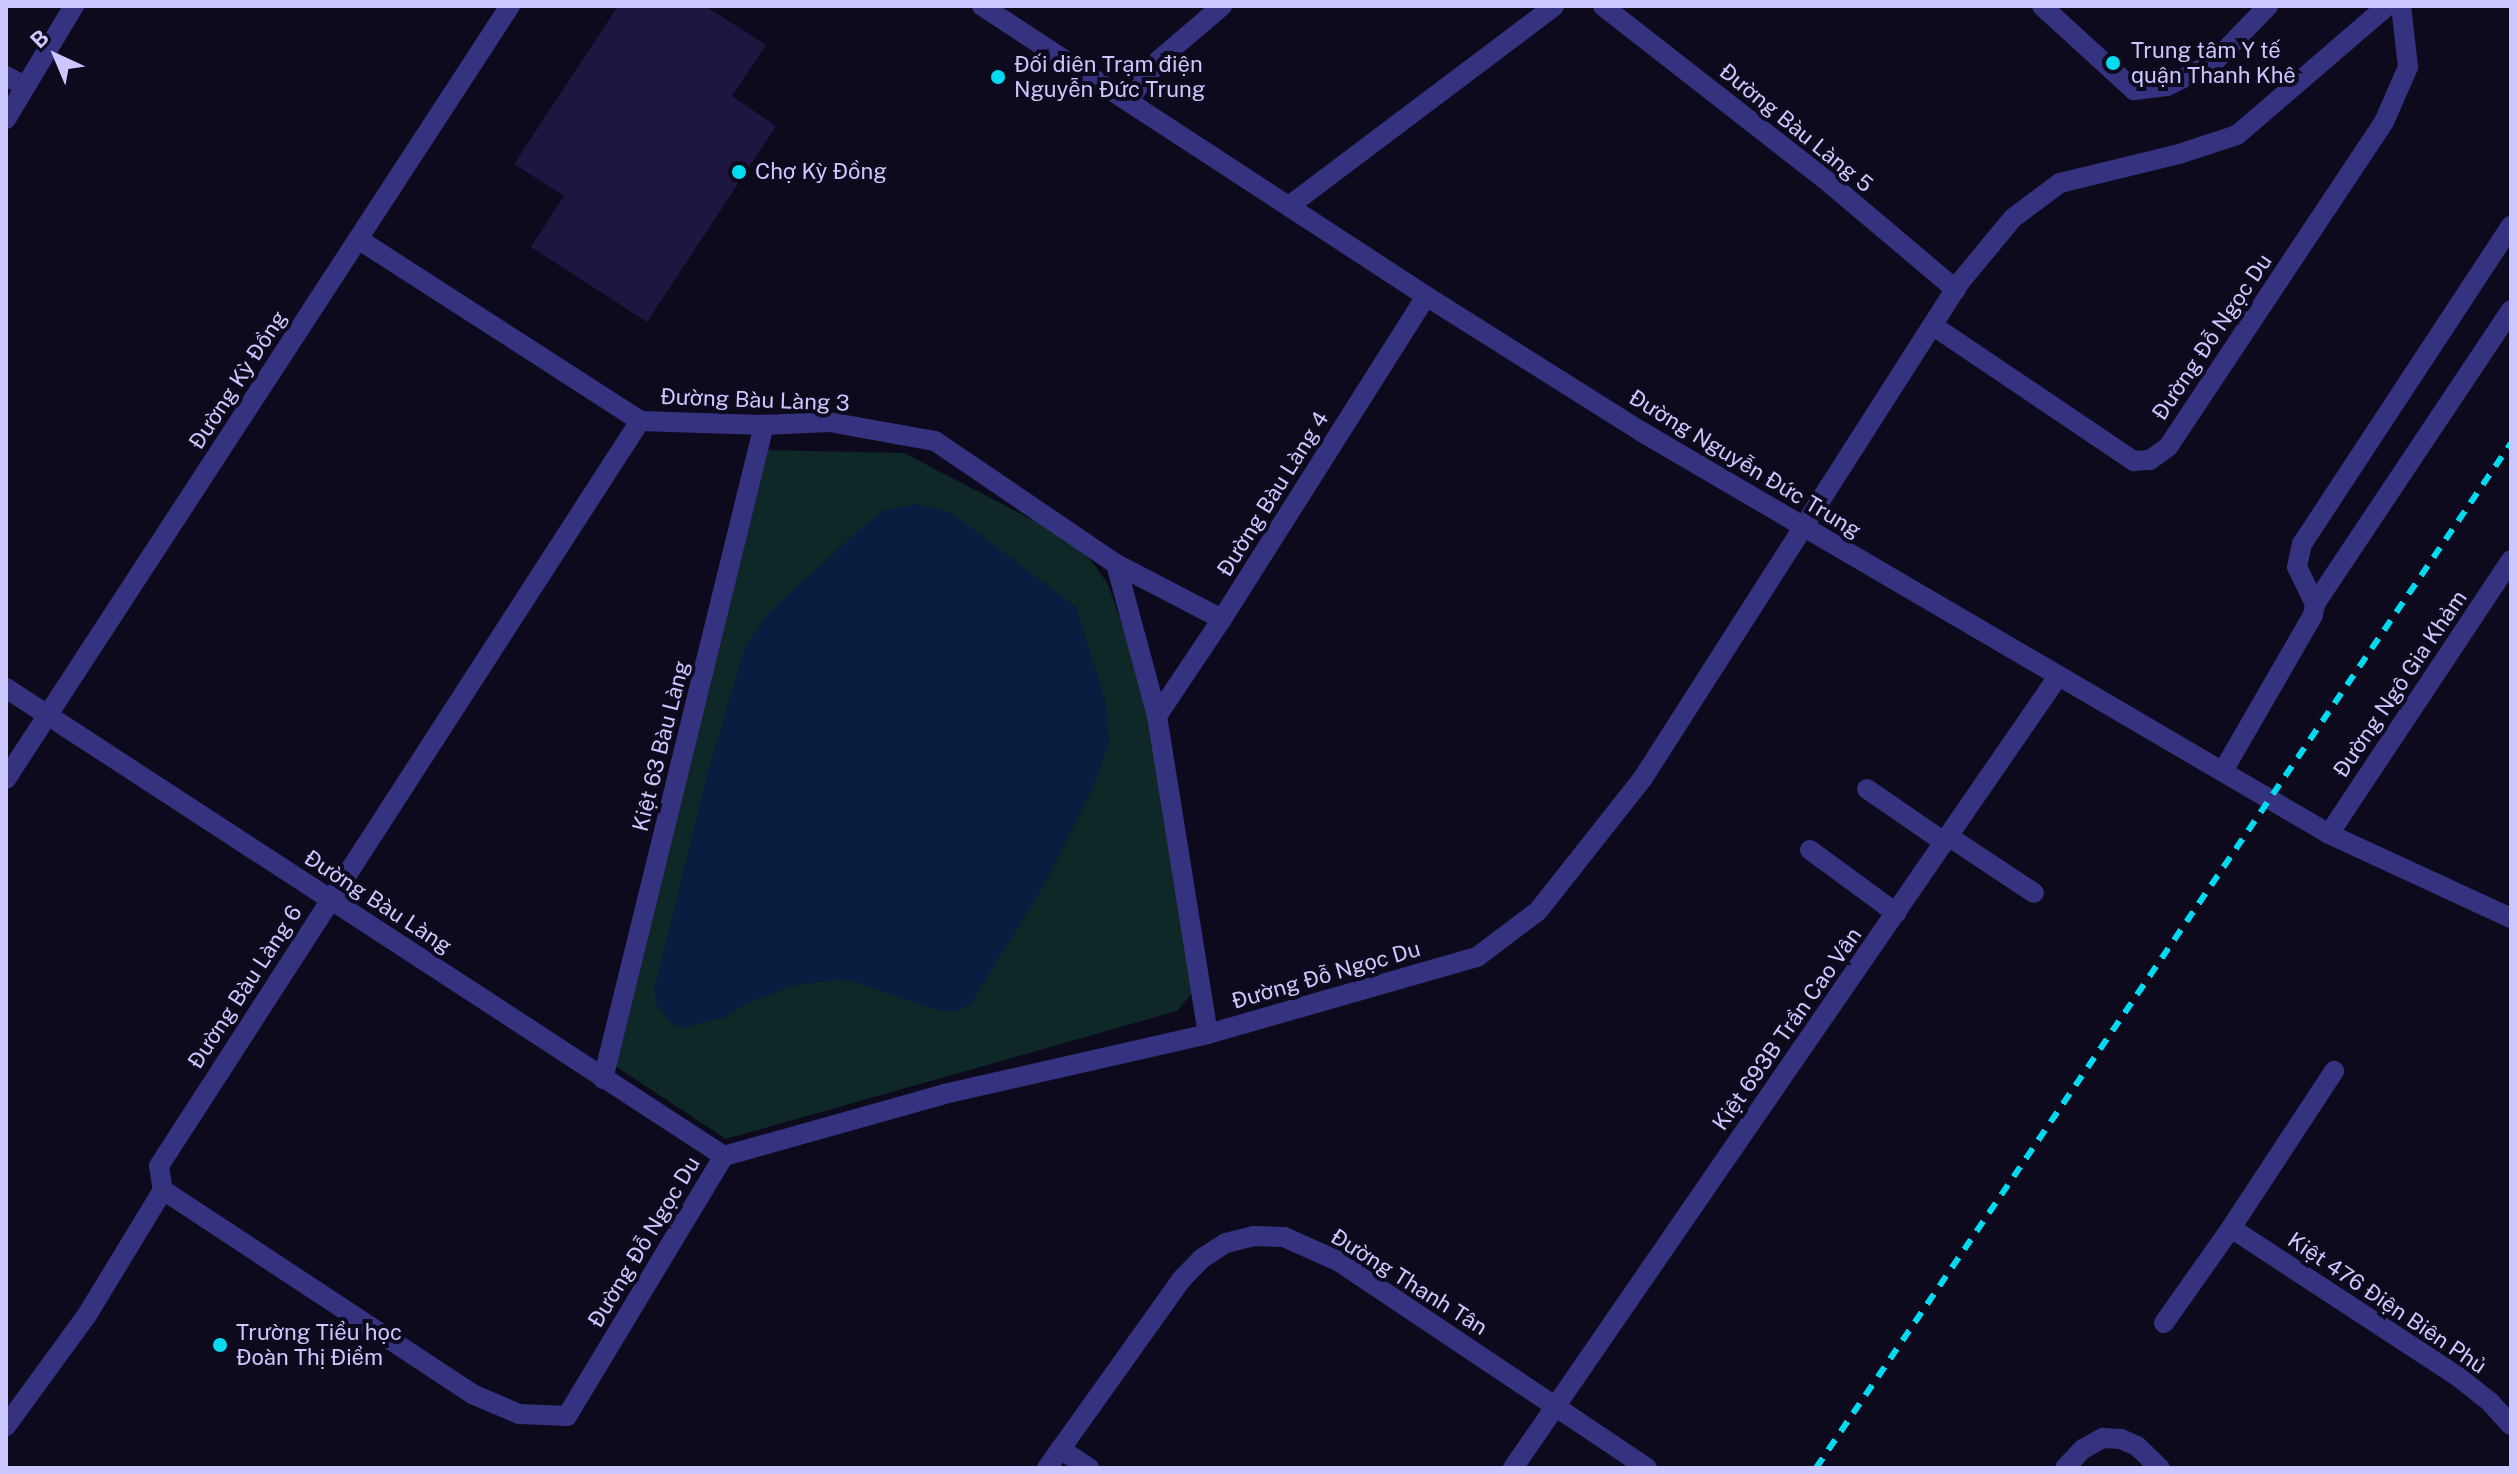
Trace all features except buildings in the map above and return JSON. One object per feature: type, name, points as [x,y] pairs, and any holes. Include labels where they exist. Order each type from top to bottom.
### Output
[{"type":"street","points":[[6,119],[74,6]]},
{"type":"street","name":"Đường Kỳ Đồng","points":[[6,779],[510,6]]},
{"type":"street","name":"Đường Nguyễn Đức Trung","points":[[982,6],[1426,296],[1642,432],[2057,678],[2329,834],[2511,918]]},
{"type":"street","points":[[1128,100],[1160,59],[1222,6]]},
{"type":"street","points":[[1289,206],[1554,6]]},
{"type":"street","name":"Đường Bàu Làng 5","points":[[1603,6],[1826,180],[1956,290]]},
{"type":"street","points":[[2042,6],[2134,90],[2167,86],[2212,64],[2268,6]]},
{"type":"street","name":"Đường Đỗ Ngọc Du","points":[[163,1190],[472,1394],[519,1414],[567,1416],[724,1156],[944,1094],[1208,1034],[1477,957],[1538,911],[1643,778],[1956,290],[2013,218],[2060,183],[2179,154],[2237,135],[2387,6]]},
{"type":"street","name":"Đường Đỗ Ngọc Du","points":[[1935,327],[2134,461],[2150,460],[2168,447],[2384,122],[2408,67],[2401,6]]},
{"type":"street","points":[[6,76],[25,86]]},
{"type":"street","points":[[2315,604],[2297,567],[2302,544],[2511,226]]},
{"type":"street","name":"Đường Bàu Làng 3","points":[[358,239],[640,421],[764,425],[829,422],[935,441],[1116,564],[1222,619]]},
{"type":"street","name":"Đường Bàu Làng 4","points":[[1157,716],[1222,619],[1426,296]]},
{"type":"street","points":[[2223,771],[2307,629],[2315,604],[2511,310]]},
{"type":"street","name":"Đường Bàu Làng 6","points":[[163,1190],[159,1166],[640,421]]},
{"type":"street","name":"Kiệt 63 Bàu Làng","points":[[603,1079],[764,425]]},
{"type":"street","name":"Đường Ngô Gia Khảm","points":[[2329,834],[2511,560]]},
{"type":"street","points":[[1116,564],[1157,716],[1208,1034]]},
{"type":"street","name":"Kiệt 693B Trần Cao Vân","points":[[1513,1468],[2057,678]]},
{"type":"street","name":"Đường Bàu Làng","points":[[6,688],[724,1156]]},
{"type":"street","points":[[1867,789],[2034,893]]},
{"type":"street","points":[[1810,850],[1896,913]]},
{"type":"street","points":[[2164,1323],[2231,1228],[2334,1071]]},
{"type":"street","points":[[6,1426],[87,1315],[163,1190]]},
{"type":"street","name":"Kiệt 476 Điện Biên Phủ","points":[[2231,1228],[2457,1376],[2490,1402],[2511,1425]]},
{"type":"street","name":"Đường Thanh Tân","points":[[1047,1468],[1181,1280],[1201,1259],[1226,1243],[1254,1236],[1284,1237],[1338,1261],[1647,1468]]},
{"type":"street","points":[[2065,1468],[2083,1449],[2103,1438],[2121,1439],[2137,1446],[2160,1468]]},
{"type":"street","points":[[1060,1449],[1089,1468]]},
{"type":"green space","points":[[765,450],[904,453],[1079,544],[1108,584],[1152,711],[1192,993],[1177,1011],[726,1139],[612,1064]]},
{"type":"water","points":[[915,504],[951,513],[1076,607],[1106,703],[1109,742],[1093,788],[1046,882],[970,1005],[954,1012],[930,1008],[849,980],[818,982],[792,986],[748,1003],[723,1018],[680,1028],[669,1021],[657,1005],[654,991],[707,775],[744,650],[767,614],[858,531],[883,511]]},
{"type":"railway","points":[[1816,1468],[2511,443]]},
{"type":"place","name":"Trung tâm Y tế quận Thanh Khê","points":[[2113,63]]},
{"type":"place","name":"Đối diện Trạm điện Nguyễn Đức Trung","points":[[998,77]]},
{"type":"place","name":"Chợ Kỳ Đồng","points":[[739,172]]},
{"type":"place","name":"Trường Tiểu học Đoàn Thị Điểm","points":[[220,1345]]}]
